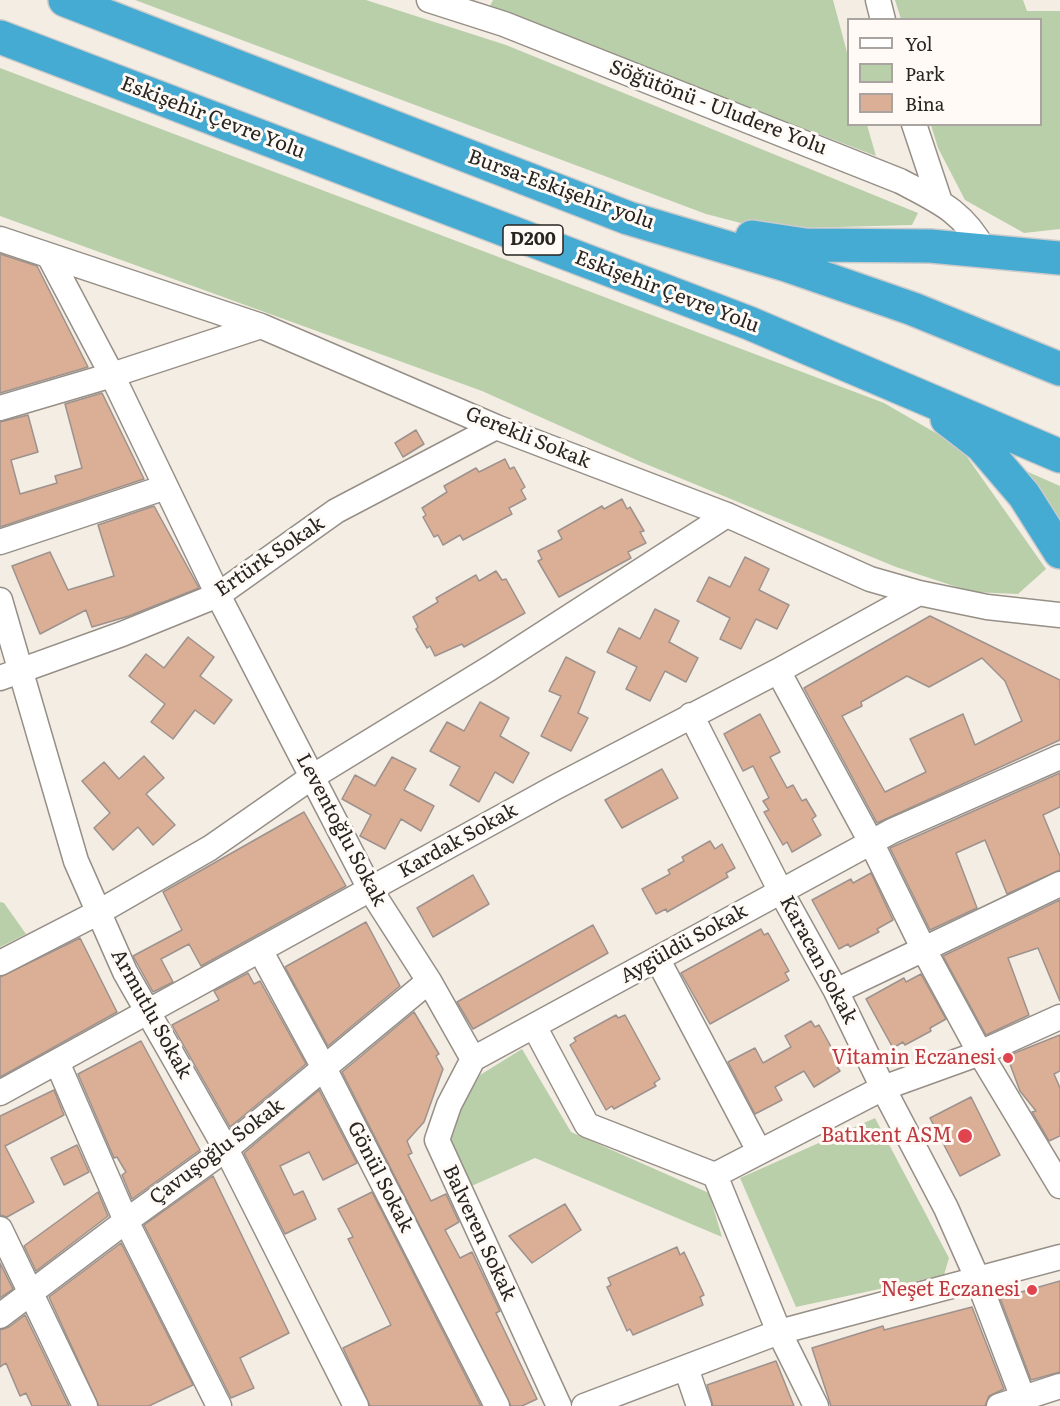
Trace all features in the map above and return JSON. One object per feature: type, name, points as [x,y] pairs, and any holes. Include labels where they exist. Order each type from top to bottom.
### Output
[{"type":"highway","name":"Bursa-Eskişehir yolu","points":[[65,0],[628,218],[786,265],[892,302],[1060,369]]},
{"type":"highway","name":"Eskişehir Çevre Yolu","points":[[0,37],[738,319],[1060,456]]},
{"type":"highway","points":[[628,218],[805,245],[984,250],[1060,258]]},
{"type":"highway","points":[[914,392],[982,446],[1024,495],[1060,552]]},
{"type":"street","name":"Söğütönü - Uludere Yolu","points":[[429,0],[504,24],[862,164],[940,202],[971,226],[984,250]]},
{"type":"street","points":[[878,0],[883,18]]},
{"type":"street","points":[[916,126],[940,202]]},
{"type":"street","name":"Gerekli Sokak","points":[[0,239],[261,326],[496,427],[728,515],[870,579],[919,593],[987,607],[1060,615]]},
{"type":"street","points":[[0,542],[166,487],[112,375],[49,256]]},
{"type":"street","points":[[0,408],[112,375],[261,326]]},
{"type":"street","name":"Ertürk Sokak","points":[[10,675],[218,595],[336,511],[496,427]]},
{"type":"street","name":"Leventoğlu Sokak","points":[[166,487],[218,595],[370,889],[429,981],[473,1059]]},
{"type":"street","points":[[0,963],[99,912],[210,848],[312,777],[490,668],[728,515]]},
{"type":"street","name":"Kardak Sokak","points":[[0,1093],[370,889],[919,593]]},
{"type":"street","name":"Armutlu Sokak","points":[[0,600],[10,675],[76,861],[125,972],[226,1149],[356,1406]]},
{"type":"street","points":[[778,671],[871,842],[924,950],[980,1053],[1053,1156],[1060,1186]]},
{"type":"street","name":"Karacan Sokak","points":[[691,715],[780,890],[836,991],[883,1088],[946,1208],[978,1280],[1025,1402]]},
{"type":"street","name":"Aygüldü Sokak","points":[[473,1059],[871,842],[1060,757]]},
{"type":"street","points":[[836,991],[1060,884]]},
{"type":"street","name":"Gönül Sokak","points":[[260,950],[324,1068],[497,1406]]},
{"type":"street","points":[[658,960],[759,1151]]},
{"type":"street","name":"Çavuşoğlu Sokak","points":[[0,1316],[226,1149],[429,981]]},
{"type":"street","points":[[714,1175],[883,1088],[980,1053],[1060,1017]]},
{"type":"street","points":[[534,1026],[587,1125],[714,1175],[779,1332],[816,1406]]},
{"type":"street","name":"Balveren Sokak","points":[[473,1059],[449,1105],[437,1140],[559,1406]]},
{"type":"street","points":[[57,1062],[126,1221],[219,1406]]},
{"type":"street","points":[[0,1229],[85,1406]]},
{"type":"street","points":[[584,1406],[779,1332],[1060,1257]]},
{"type":"street","points":[[686,1368],[699,1406]]},
{"type":"street","points":[[999,1406],[1025,1402],[1060,1386]]},
{"type":"green space","points":[[135,0],[366,0],[506,45],[918,213],[912,225],[764,229],[706,214]]},
{"type":"green space","points":[[493,0],[833,0],[847,52],[847,126],[867,126],[876,156],[489,8]]},
{"type":"green space","points":[[895,0],[1023,0],[1027,11],[1060,11],[1060,229],[1024,233],[965,200],[938,148],[931,126],[1042,126],[1042,18],[901,18]]},
{"type":"green space","points":[[0,68],[884,403],[960,447],[1046,569],[1018,594],[972,592],[896,567],[641,462],[482,391],[0,216]]},
{"type":"green space","points":[[1010,464],[1060,486],[1060,541]]},
{"type":"green space","points":[[0,902],[4,903],[26,934],[0,947]]},
{"type":"green space","points":[[522,1049],[571,1132],[709,1193],[722,1237],[535,1158],[467,1188],[445,1138],[480,1075]]},
{"type":"green space","points":[[875,1118],[949,1258],[944,1275],[796,1307],[740,1178]]},
{"type":"building","points":[[0,254],[37,266],[88,367],[0,393]]},
{"type":"building","points":[[102,393],[144,479],[0,527],[0,422],[28,415],[38,452],[11,460],[20,494],[57,483],[55,476],[82,468],[65,404]]},
{"type":"building","points":[[416,430],[424,444],[403,457],[395,443]]},
{"type":"building","points":[[505,459],[510,469],[514,467],[525,487],[521,490],[526,499],[509,508],[512,514],[463,540],[460,535],[443,545],[438,535],[434,537],[423,517],[426,515],[422,508],[447,492],[444,486],[476,468],[479,472]]},
{"type":"building","points":[[622,499],[627,509],[630,507],[644,531],[640,532],[646,543],[628,552],[631,558],[559,597],[538,561],[542,559],[538,551],[562,539],[558,531],[602,506],[604,509]]},
{"type":"building","points":[[154,506],[199,588],[129,616],[92,627],[86,610],[40,634],[12,566],[50,552],[68,590],[114,576],[98,525]]},
{"type":"building","points":[[745,557],[769,569],[759,590],[789,605],[777,629],[756,619],[741,649],[720,639],[730,618],[697,601],[709,577],[730,587]]},
{"type":"building","points":[[496,571],[502,580],[506,579],[525,613],[464,647],[462,644],[435,656],[430,646],[427,648],[416,629],[418,627],[413,617],[438,602],[436,598],[476,575],[479,581]]},
{"type":"building","points":[[655,609],[679,621],[669,642],[698,658],[686,682],[665,671],[650,701],[626,689],[637,667],[607,652],[619,628],[640,639]]},
{"type":"building","points":[[930,616],[1060,680],[1060,740],[877,823],[804,688]],"holes":[[[982,658],[1005,681],[1022,721],[975,745],[963,714],[910,739],[926,772],[885,792],[842,716],[862,706],[861,702],[907,676],[929,687]]]},
{"type":"building","points":[[188,637],[214,657],[200,676],[232,700],[214,724],[195,710],[173,739],[151,722],[165,704],[129,676],[146,654],[164,668]]},
{"type":"building","points":[[566,657],[595,672],[578,713],[588,718],[571,751],[541,736],[561,696],[549,691]]},
{"type":"building","points":[[480,702],[509,718],[500,736],[529,753],[513,783],[495,772],[479,802],[450,785],[460,767],[430,751],[447,722],[464,731]]},
{"type":"building","points":[[760,714],[780,752],[770,757],[787,788],[793,785],[802,801],[806,799],[816,816],[812,819],[821,835],[792,852],[787,842],[783,845],[764,812],[769,810],[763,801],[769,798],[753,766],[743,771],[724,734]]},
{"type":"building","points":[[144,756],[164,778],[146,794],[175,825],[153,845],[138,827],[113,850],[94,828],[110,813],[82,781],[104,762],[119,779]]},
{"type":"building","points":[[392,757],[416,769],[404,790],[434,806],[421,831],[401,819],[385,849],[360,836],[371,815],[342,799],[355,775],[375,786]]},
{"type":"building","points":[[662,769],[678,798],[622,828],[605,800]]},
{"type":"building","points":[[1060,773],[1060,807],[1043,815],[1060,856],[1060,870],[1007,894],[985,840],[956,853],[977,908],[930,930],[890,848]]},
{"type":"building","points":[[304,812],[346,886],[201,966],[189,944],[161,959],[173,982],[153,992],[133,956],[182,930],[163,892]]},
{"type":"building","points":[[710,841],[715,849],[722,844],[735,868],[726,873],[728,877],[667,912],[666,909],[656,914],[642,889],[670,874],[668,870],[684,861],[682,857]]},
{"type":"building","points":[[871,873],[893,920],[877,929],[879,932],[850,947],[848,944],[839,949],[812,900],[851,879],[853,883]]},
{"type":"building","points":[[473,875],[489,904],[433,937],[417,908]]},
{"type":"building","points":[[1060,900],[1060,1001],[1038,948],[1008,958],[1029,1015],[986,1035],[943,956]]},
{"type":"building","points":[[366,922],[400,986],[328,1046],[285,967]]},
{"type":"building","points":[[593,925],[608,953],[473,1029],[457,1002]]},
{"type":"building","points":[[761,929],[764,935],[768,933],[789,971],[785,973],[789,980],[710,1024],[681,973]]},
{"type":"building","points":[[80,938],[117,1012],[0,1077],[0,977]]},
{"type":"building","points":[[248,973],[254,984],[260,981],[306,1064],[230,1127],[172,1025],[219,1000],[214,991]]},
{"type":"building","points":[[921,974],[946,1019],[930,1028],[931,1031],[905,1045],[903,1042],[893,1048],[866,999],[904,978],[906,982]]},
{"type":"building","points":[[414,1012],[439,1054],[436,1056],[443,1069],[424,1122],[407,1141],[412,1153],[408,1155],[431,1201],[446,1194],[459,1222],[445,1230],[460,1258],[472,1252],[500,1311],[496,1313],[537,1399],[522,1406],[511,1406],[342,1072]]},
{"type":"building","points":[[616,1015],[618,1018],[625,1015],[660,1079],[654,1083],[656,1086],[614,1109],[612,1106],[606,1110],[570,1045],[576,1041],[574,1038]]},
{"type":"building","points":[[811,1021],[815,1027],[819,1025],[840,1063],[836,1065],[840,1071],[814,1087],[804,1071],[775,1087],[782,1100],[755,1114],[728,1062],[755,1048],[763,1063],[791,1047],[785,1036]]},
{"type":"building","points":[[1060,1035],[1060,1071],[1054,1074],[1060,1088],[1060,1136],[1049,1141],[1032,1112],[1036,1111],[1020,1091],[1007,1056]]},
{"type":"building","points":[[141,1041],[200,1150],[132,1199],[122,1175],[126,1172],[117,1157],[114,1158],[78,1074]]},
{"type":"building","points":[[54,1090],[64,1115],[5,1146],[34,1202],[7,1217],[0,1215],[0,1116]]},
{"type":"building","points":[[319,1090],[357,1163],[323,1180],[309,1152],[280,1166],[294,1195],[303,1191],[316,1219],[285,1234],[244,1153]]},
{"type":"building","name":"Batıkent ASM","points":[[971,1097],[1000,1155],[960,1176],[930,1118]]},
{"type":"building","points":[[77,1145],[89,1172],[64,1185],[51,1158]]},
{"type":"building","points":[[213,1176],[289,1333],[240,1358],[254,1388],[231,1398],[144,1225]]},
{"type":"building","points":[[98,1192],[108,1216],[36,1271],[24,1246]]},
{"type":"building","points":[[372,1192],[481,1406],[370,1406],[343,1348],[391,1325],[348,1239],[353,1237],[338,1209]]},
{"type":"building","points":[[565,1204],[581,1230],[532,1263],[509,1236]]},
{"type":"building","points":[[121,1243],[193,1385],[149,1406],[99,1406],[49,1297]]},
{"type":"building","points":[[677,1247],[680,1255],[684,1252],[704,1295],[700,1297],[703,1305],[633,1335],[630,1329],[627,1331],[607,1287],[611,1285],[608,1278]]},
{"type":"building","points":[[0,1263],[13,1289],[0,1298]]},
{"type":"building","points":[[1060,1281],[1060,1372],[1031,1380],[1000,1298]]},
{"type":"building","points":[[972,1307],[1004,1389],[989,1396],[985,1406],[831,1406],[812,1348],[883,1326],[884,1330]]},
{"type":"building","points":[[25,1315],[69,1406],[32,1406],[26,1393],[20,1396],[6,1363],[0,1367],[0,1330],[9,1327]]},
{"type":"building","points":[[776,1361],[794,1406],[713,1406],[707,1385]]},
{"type":"place","name":"Vitamin Eczanesi","points":[[1008,1058]]},
{"type":"place","name":"Batıkent ASM","points":[[965,1136]]},
{"type":"place","name":"Neşet Eczanesi","points":[[1032,1290]]}]
